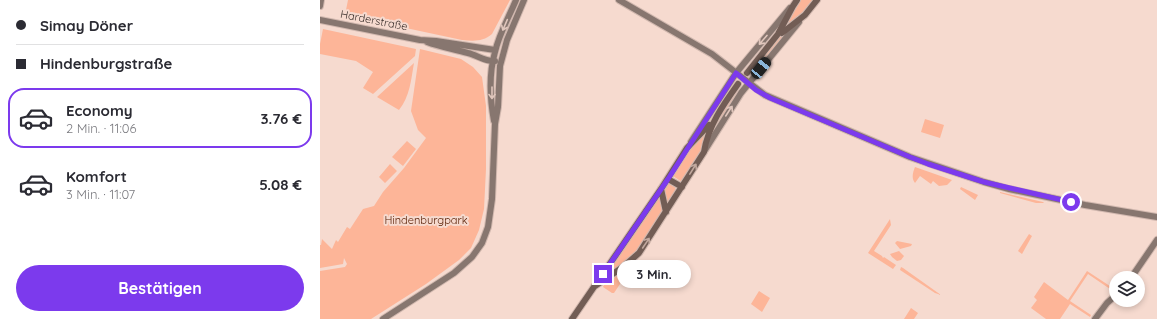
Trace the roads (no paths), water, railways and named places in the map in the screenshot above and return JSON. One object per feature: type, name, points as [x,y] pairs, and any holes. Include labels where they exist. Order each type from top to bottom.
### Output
[{"type":"main road","points":[[320,6],[321,0]]},
{"type":"main road","points":[[495,124],[492,108],[493,61],[495,50],[516,0]]},
{"type":"main road","points":[[383,319],[454,273],[472,257],[480,246],[488,227],[491,206],[495,124],[502,58],[507,40],[524,0]]},
{"type":"main road","points":[[618,0],[701,46],[721,60],[749,84],[770,98],[910,157],[984,182],[1046,197],[1157,217]]},
{"type":"main road","points":[[572,319],[668,179],[736,73],[797,0]]},
{"type":"main road","points":[[595,286],[632,260],[645,245],[727,115],[749,84],[817,0]]},
{"type":"main road","points":[[773,42],[784,25],[793,6]]},
{"type":"main road","points":[[747,73],[786,29],[805,15]]},
{"type":"main road","name":"Harderstraße","points":[[320,20],[424,40],[495,50]]},
{"type":"main road","name":"Harderstraße","points":[[424,40],[435,45],[470,53],[493,61]]},
{"type":"main road","points":[[495,50],[502,58]]},
{"type":"main road","points":[[493,61],[500,60],[502,58]]},
{"type":"main road","points":[[484,59],[492,76]]},
{"type":"main road","points":[[704,152],[707,138],[715,120],[738,84]]},
{"type":"main road","points":[[687,148],[715,120]]},
{"type":"main road","points":[[668,179],[682,187]]},
{"type":"main road","points":[[661,189],[666,212]]},
{"type":"main road","points":[[1136,271],[1157,240]]},
{"type":"main road","points":[[1095,319],[1109,301]]},
{"type":"main road","points":[[1100,319],[1109,306]]},
{"type":"park label","name":"Hindenburgpark","points":[[426,220]]}]
